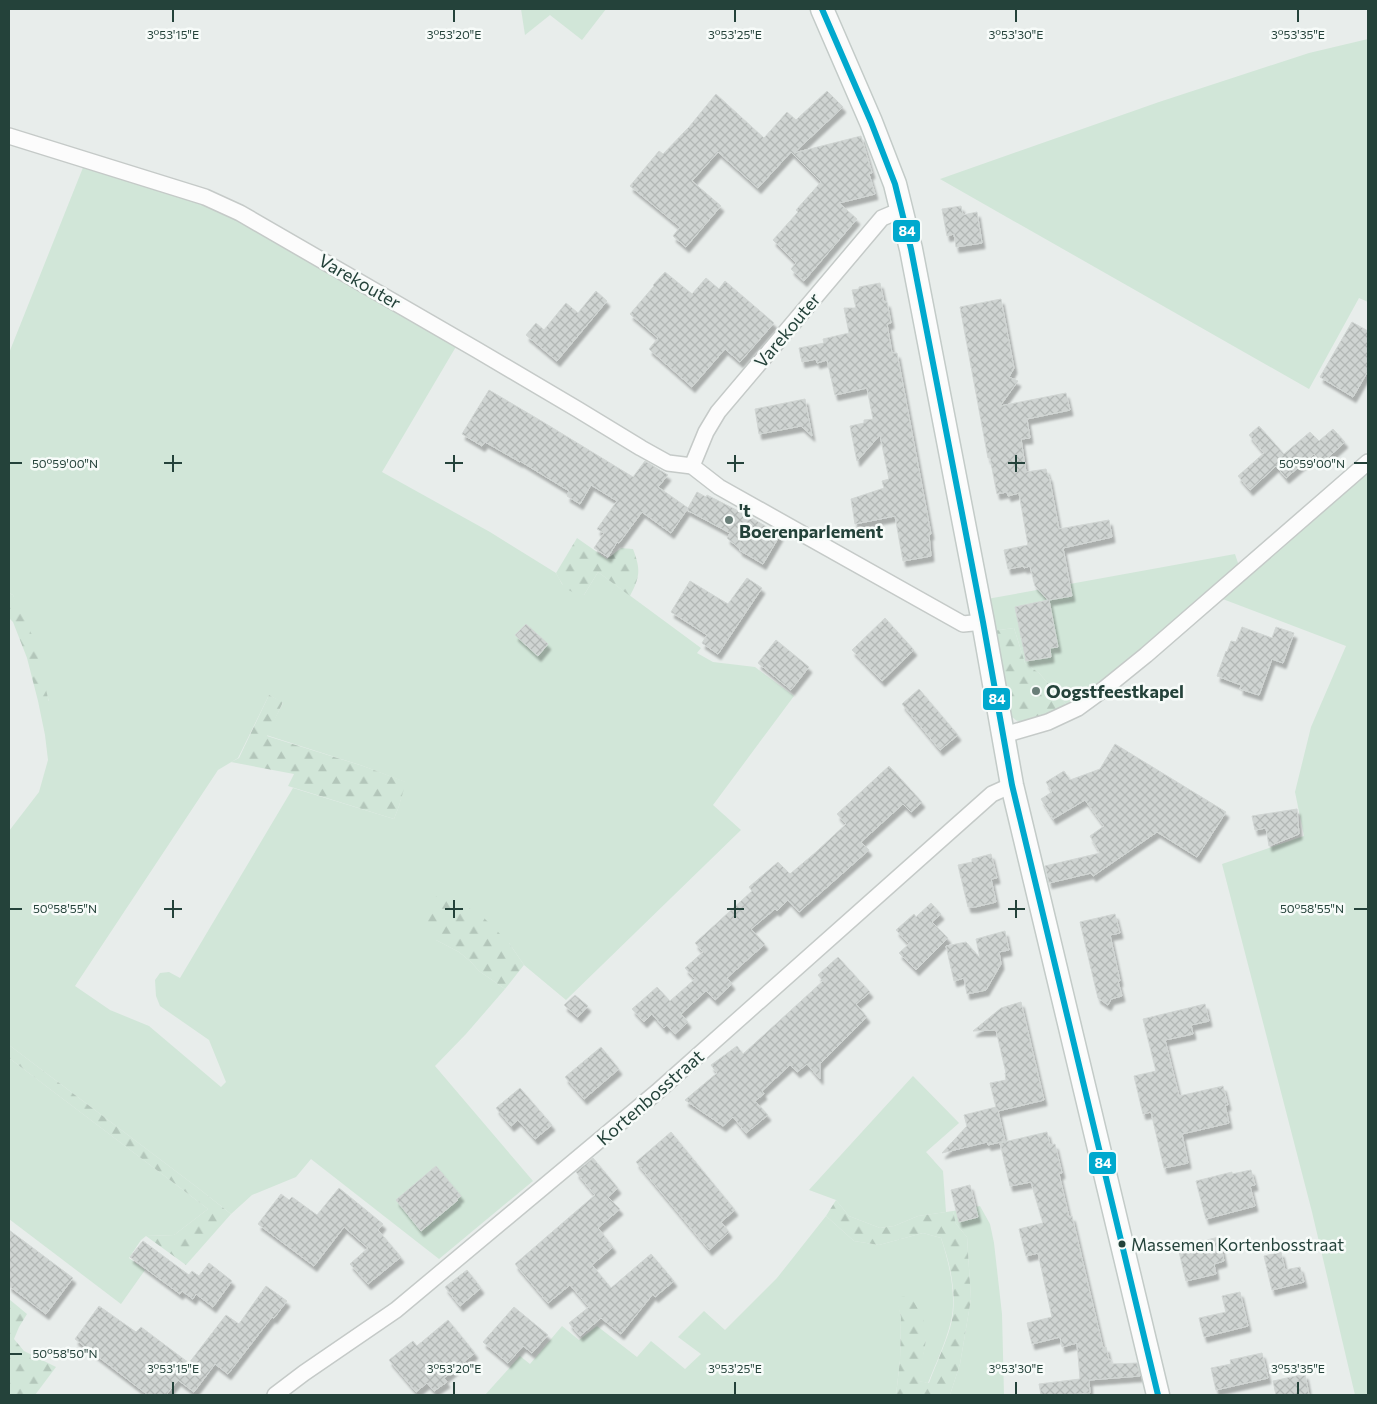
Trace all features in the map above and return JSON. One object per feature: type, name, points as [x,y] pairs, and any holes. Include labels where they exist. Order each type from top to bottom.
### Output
[{"type":"street","points":[[822,9],[895,184],[911,249],[983,622],[1012,784],[1158,1395]]},
{"type":"street","name":"Varekouter","points":[[9,136],[205,197],[240,212],[578,409],[641,448],[668,463],[692,466],[706,432],[718,412],[882,218],[901,210]]},
{"type":"street","points":[[1004,734],[1048,722],[1078,708],[1146,655],[1368,462]]},
{"type":"street","points":[[692,466],[719,487],[963,624],[983,622]]},
{"type":"street","name":"Kortenbosstraat","points":[[275,1395],[402,1304],[657,1092],[992,794],[1012,784]]},
{"type":"green space","points":[[521,9],[606,9],[582,40],[550,15],[525,35]]},
{"type":"green space","points":[[1368,39],[1368,302],[1359,298],[1309,389],[940,179],[1159,102],[1309,53]]},
{"type":"green space","points":[[84,165],[224,212],[457,345],[382,472],[490,532],[556,573],[562,584],[584,595],[598,572],[701,648],[697,653],[713,662],[755,667],[794,696],[713,805],[741,830],[566,1000],[524,965],[509,943],[436,940],[459,952],[479,971],[505,989],[435,1066],[533,1181],[439,1259],[311,1159],[296,1177],[252,1195],[231,1214],[9,1045],[9,831],[39,792],[48,760],[38,701],[49,701],[13,595],[9,593],[9,353]],"holes":[[[269,695],[283,703],[266,735],[363,766],[405,782],[394,819],[293,788],[180,978],[169,972],[160,973],[155,980],[156,996],[160,1006],[209,1040],[226,1082],[221,1087],[149,1026],[110,1010],[75,986],[218,770],[238,758]]]},
{"type":"green space","points":[[1368,473],[1368,1395],[1355,1395],[1312,1212],[1222,864],[1304,836],[1295,792],[1311,727],[1346,646],[1220,598]]},
{"type":"green space","points":[[577,538],[607,559],[621,548],[633,549],[638,573],[636,584],[630,596],[598,572],[584,595],[574,593],[564,586],[556,573]]},
{"type":"green space","points":[[1235,554],[1240,569],[1134,658],[1090,690],[1066,704],[1039,673],[1025,663],[1014,628],[992,631],[987,599]]},
{"type":"green space","points":[[9,593],[13,595],[33,637],[49,702],[38,701],[27,658],[13,622],[9,618]]},
{"type":"green space","points":[[1014,628],[1025,663],[1039,673],[1066,704],[1037,719],[1024,722],[1017,721],[1012,717],[992,631]]},
{"type":"green space","points":[[269,695],[283,702],[267,736],[363,766],[406,782],[394,819],[288,786],[294,774],[231,762],[239,758]]},
{"type":"green space","points":[[438,895],[456,900],[483,917],[509,943],[524,965],[505,989],[479,971],[459,952],[436,940],[427,930],[425,914],[428,903]]},
{"type":"green space","points":[[9,1045],[231,1214],[186,1265],[146,1236],[174,1235],[208,1209],[9,1058]]},
{"type":"green space","points":[[9,1058],[208,1209],[174,1235],[146,1236],[141,1240],[129,1258],[145,1270],[121,1304],[9,1219]]},
{"type":"green space","points":[[913,1076],[959,1123],[926,1152],[943,1171],[946,1212],[918,1216],[894,1226],[880,1228],[849,1216],[836,1200],[809,1190]]},
{"type":"green space","points":[[836,1200],[849,1216],[880,1228],[894,1226],[918,1216],[953,1211],[956,1224],[967,1237],[971,1299],[960,1364],[950,1395],[896,1395],[900,1360],[901,1317],[896,1298],[910,1295],[923,1318],[926,1340],[919,1381],[929,1383],[950,1327],[954,1299],[953,1289],[950,1268],[941,1238],[923,1233],[879,1245],[854,1241],[826,1216]]},
{"type":"green space","points":[[980,1206],[990,1224],[994,1243],[1002,1314],[1004,1395],[950,1395],[960,1364],[971,1299],[967,1237],[956,1224],[953,1211]]},
{"type":"green space","points":[[826,1216],[854,1241],[879,1245],[923,1233],[941,1238],[953,1290],[953,1311],[941,1352],[928,1383],[918,1381],[926,1340],[897,1298],[901,1317],[900,1360],[896,1395],[485,1395],[520,1356],[530,1364],[562,1326],[579,1340],[597,1326],[637,1357],[651,1341],[685,1369],[701,1354],[678,1337],[704,1311],[725,1330],[777,1278]]},
{"type":"green space","points":[[9,1299],[27,1314],[14,1339],[24,1351],[56,1367],[35,1395],[9,1395]]},
{"type":"building","points":[[827,91],[843,107],[794,153],[861,136],[872,173],[869,174],[875,194],[839,203],[857,219],[804,281],[791,269],[796,263],[773,240],[821,182],[791,152],[758,188],[718,152],[692,181],[721,206],[686,247],[673,236],[680,227],[630,186],[659,151],[663,154],[689,127],[716,94],[764,138],[787,112],[796,120]]},
{"type":"building","points":[[961,206],[963,215],[977,212],[982,243],[956,247],[954,234],[947,236],[942,209]]},
{"type":"building","points":[[665,272],[692,294],[706,278],[719,289],[725,281],[774,323],[740,362],[725,349],[692,387],[649,349],[658,338],[630,314]]},
{"type":"building","points":[[880,283],[884,302],[887,302],[891,323],[887,324],[892,353],[897,353],[931,534],[929,535],[931,556],[903,561],[895,516],[855,524],[851,499],[884,488],[882,481],[889,479],[880,435],[857,461],[850,426],[864,423],[864,420],[873,419],[867,388],[835,395],[827,360],[817,363],[816,359],[802,362],[799,348],[824,343],[823,339],[849,333],[844,308],[856,308],[852,290]]},
{"type":"building","points":[[596,291],[607,301],[557,361],[526,335],[536,323],[544,330],[566,303],[578,313]]},
{"type":"building","points":[[1001,299],[1014,368],[1009,377],[1018,381],[1000,406],[1066,393],[1070,410],[1027,419],[1030,438],[1021,439],[1026,472],[1046,469],[1059,529],[1109,520],[1112,537],[1063,548],[1072,596],[1049,600],[1058,647],[1050,648],[1051,657],[1026,661],[1015,607],[1048,600],[1035,586],[1030,566],[1008,569],[1004,550],[1028,545],[1019,493],[1008,496],[1007,492],[997,494],[990,458],[988,458],[960,307]]},
{"type":"building","points":[[1352,322],[1368,331],[1368,371],[1353,397],[1320,377]]},
{"type":"building","points":[[489,390],[633,477],[645,461],[668,475],[658,487],[688,508],[671,533],[642,512],[619,543],[617,542],[608,557],[594,548],[604,533],[597,529],[617,501],[591,485],[580,504],[567,496],[569,491],[520,461],[485,442],[482,446],[462,434]]},
{"type":"building","points":[[805,399],[812,436],[801,426],[759,434],[755,409]]},
{"type":"building","points":[[1259,426],[1284,454],[1310,432],[1319,441],[1333,429],[1345,442],[1322,463],[1314,454],[1286,478],[1276,466],[1250,490],[1238,476],[1264,453],[1249,435]]},
{"type":"building","points":[[697,492],[706,497],[707,495],[750,517],[780,535],[763,564],[739,550],[727,538],[730,533],[687,510]]},
{"type":"building","points":[[747,578],[762,588],[718,654],[702,643],[707,635],[671,612],[690,581],[728,604]]},
{"type":"building","points":[[885,618],[914,650],[882,681],[852,650]]},
{"type":"building","points":[[526,624],[548,644],[538,656],[515,635]]},
{"type":"building","points":[[1242,627],[1272,638],[1276,627],[1294,633],[1283,663],[1272,659],[1259,695],[1240,689],[1241,685],[1217,676],[1231,641],[1236,642]]},
{"type":"building","points":[[776,640],[809,667],[791,690],[758,663]]},
{"type":"building","points":[[919,689],[958,735],[940,750],[902,704]]},
{"type":"building","points":[[1115,744],[1226,812],[1197,857],[1157,832],[1093,876],[1091,873],[1049,883],[1045,866],[1100,853],[1090,836],[1104,826],[1085,800],[1053,819],[1041,799],[1052,792],[1046,782],[1064,771],[1070,780],[1100,769]]},
{"type":"building","points":[[889,766],[922,802],[911,812],[903,804],[861,842],[869,850],[799,912],[788,900],[777,911],[775,909],[751,929],[765,944],[727,978],[732,984],[715,1000],[706,991],[681,1014],[688,1022],[675,1034],[667,1025],[664,1028],[652,1014],[644,1022],[632,1009],[657,987],[670,1001],[695,979],[685,968],[703,952],[695,943],[752,891],[749,887],[778,862],[790,874],[816,852],[846,824],[837,814]]},
{"type":"building","points":[[1297,809],[1299,834],[1269,846],[1266,828],[1255,830],[1252,816]]},
{"type":"building","points":[[991,854],[997,878],[991,879],[996,902],[968,907],[958,865],[972,862],[972,859]]},
{"type":"building","points":[[931,903],[941,914],[932,922],[948,938],[916,970],[899,953],[909,944],[896,930],[914,914],[916,917]]},
{"type":"building","points":[[1115,914],[1120,933],[1110,935],[1122,996],[1111,999],[1108,1005],[1098,998],[1080,922]]},
{"type":"building","points":[[1005,931],[1009,950],[999,952],[1001,964],[986,990],[967,994],[964,978],[954,981],[946,946],[966,942],[980,958],[976,939]]},
{"type":"building","points":[[838,957],[870,992],[856,1004],[867,1017],[820,1064],[820,1079],[807,1064],[797,1072],[790,1065],[762,1091],[764,1094],[755,1101],[768,1115],[746,1133],[733,1117],[723,1126],[685,1100],[717,1073],[711,1065],[737,1046],[743,1054],[823,981],[818,975]]},
{"type":"building","points":[[575,995],[588,1006],[578,1017],[564,1005]]},
{"type":"building","points":[[1021,1002],[1044,1100],[998,1111],[1005,1141],[988,1145],[987,1142],[942,1153],[967,1126],[964,1115],[996,1107],[990,1083],[1006,1080],[996,1030],[973,1031],[1001,1008]]},
{"type":"building","points":[[1205,1004],[1209,1021],[1191,1025],[1193,1034],[1165,1040],[1179,1096],[1223,1086],[1228,1105],[1225,1105],[1229,1123],[1182,1134],[1188,1163],[1164,1168],[1151,1112],[1143,1114],[1134,1076],[1156,1071],[1143,1019]]},
{"type":"building","points":[[601,1047],[619,1069],[584,1099],[565,1077]]},
{"type":"building","points":[[520,1088],[552,1125],[535,1139],[518,1120],[511,1126],[496,1108]]},
{"type":"building","points":[[671,1132],[735,1210],[721,1222],[729,1232],[709,1250],[636,1162]]},
{"type":"building","points":[[1047,1132],[1050,1145],[1055,1144],[1062,1173],[1059,1174],[1069,1217],[1072,1216],[1103,1348],[1106,1347],[1111,1364],[1137,1363],[1140,1376],[1089,1380],[1090,1393],[1041,1395],[1039,1384],[1080,1379],[1077,1343],[1062,1347],[1060,1337],[1032,1344],[1027,1323],[1052,1317],[1038,1253],[1026,1256],[1019,1229],[1043,1223],[1031,1182],[1010,1186],[1000,1143]]},
{"type":"building","points":[[593,1158],[618,1188],[608,1197],[620,1209],[598,1228],[613,1247],[592,1265],[611,1288],[651,1254],[674,1281],[655,1297],[653,1294],[621,1334],[601,1318],[580,1336],[569,1323],[589,1307],[570,1285],[548,1303],[515,1264],[595,1195],[576,1172]]},
{"type":"building","points":[[436,1166],[461,1196],[421,1231],[396,1200]]},
{"type":"building","points":[[1251,1170],[1255,1185],[1250,1186],[1255,1206],[1206,1219],[1196,1181],[1232,1172],[1232,1174]]},
{"type":"building","points":[[970,1185],[978,1217],[959,1222],[951,1190]]},
{"type":"building","points":[[339,1188],[383,1224],[378,1230],[401,1257],[368,1284],[350,1264],[368,1248],[344,1227],[314,1266],[258,1224],[281,1194],[289,1200],[292,1197],[317,1215]]},
{"type":"building","points":[[9,1230],[73,1278],[46,1314],[9,1286]]},
{"type":"building","points":[[1219,1237],[1224,1261],[1214,1264],[1216,1274],[1186,1281],[1178,1247]]},
{"type":"building","points":[[143,1241],[189,1275],[192,1271],[199,1276],[209,1263],[232,1281],[213,1307],[196,1294],[193,1299],[182,1291],[180,1294],[130,1257]]},
{"type":"building","points":[[1281,1252],[1285,1270],[1300,1267],[1304,1282],[1272,1290],[1264,1256]]},
{"type":"building","points":[[467,1270],[481,1288],[460,1306],[445,1287]]},
{"type":"building","points":[[266,1286],[287,1301],[274,1318],[272,1317],[228,1374],[215,1364],[194,1392],[178,1380],[166,1395],[148,1395],[75,1339],[99,1306],[136,1332],[141,1327],[189,1363],[226,1315],[239,1324]]},
{"type":"building","points":[[1240,1292],[1248,1326],[1204,1337],[1199,1318],[1226,1312],[1222,1296]]},
{"type":"building","points":[[514,1307],[548,1335],[532,1353],[523,1346],[508,1363],[483,1342]]},
{"type":"building","points":[[448,1320],[475,1353],[444,1378],[447,1382],[434,1391],[427,1383],[416,1392],[389,1360],[413,1341],[417,1346]]},
{"type":"building","points":[[1262,1353],[1268,1378],[1216,1390],[1211,1368],[1231,1364],[1230,1360]]},
{"type":"building","points":[[1305,1374],[1309,1395],[1276,1395],[1273,1381]]},
{"type":"transit line","name":"84","points":[[822,9],[871,122],[895,184],[911,249],[983,622],[1012,785],[1158,1395]]},
{"type":"place","name":"'t Boerenparlement","points":[[729,520]]},
{"type":"place","name":"Oogstfeestkapel","points":[[1036,691]]},
{"type":"place","name":"Massemen Kortenbosstraat","points":[[1122,1244]]}]
